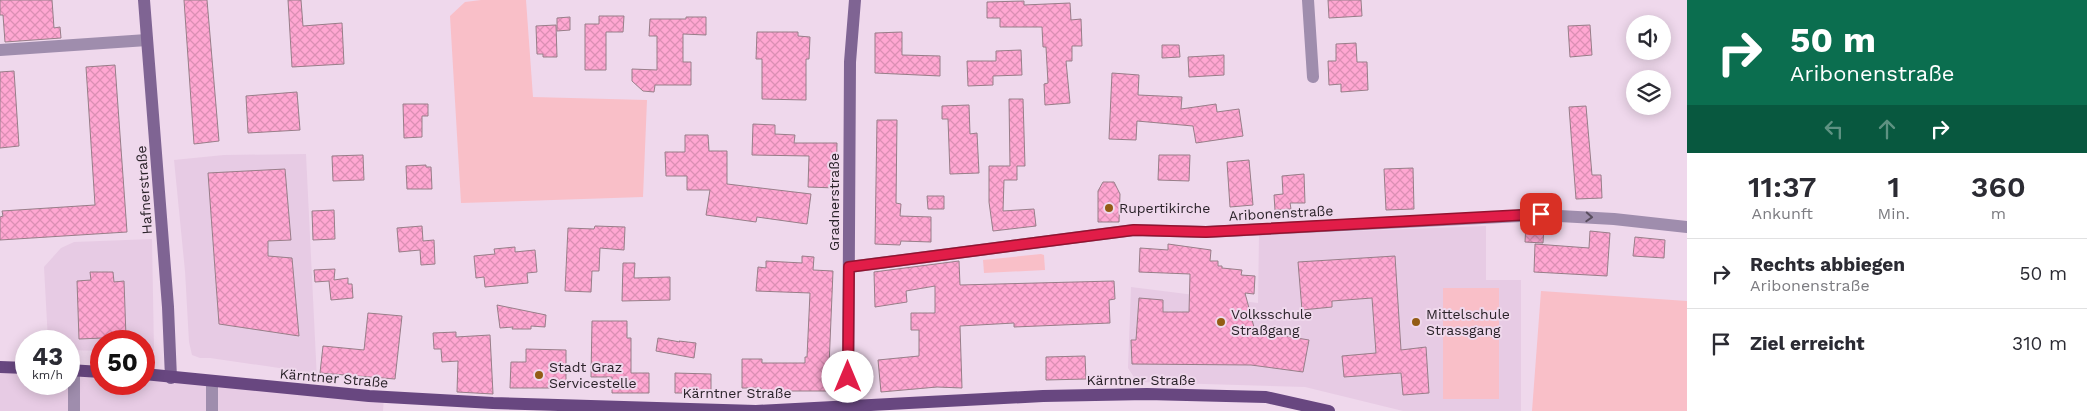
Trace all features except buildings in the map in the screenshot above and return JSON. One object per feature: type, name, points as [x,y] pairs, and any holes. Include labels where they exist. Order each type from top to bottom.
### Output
[{"type":"main road","name":"Hafnerstraße","points":[[144,0],[168,307],[171,378]]},
{"type":"main road","name":"Gradnerstraße","points":[[848,405],[850,62],[854,0]]},
{"type":"main road","points":[[0,367],[15,368]]},
{"type":"main road","name":"Kärntner Straße","points":[[155,376],[403,398],[756,411],[1085,394],[1266,397],[1329,411]]},
{"type":"street","points":[[1308,0],[1313,77]]},
{"type":"street","points":[[0,50],[147,40]]},
{"type":"street","name":"Aribonenstraße","points":[[849,267],[1000,249],[1134,230],[1206,232],[1541,214],[1687,227]]},
{"type":"street","points":[[212,382],[212,411]]},
{"type":"street","points":[[73,395],[74,411]]},
{"type":"shaded area","points":[[526,0],[533,97],[647,100],[643,197],[461,203],[450,16],[465,2]]},
{"type":"shaded area","points":[[306,154],[317,380],[286,369],[200,358],[192,355],[189,342],[185,271],[174,160],[224,155]]},
{"type":"shaded area","name":"Mittelschule Strassgang","points":[[1486,226],[1486,280],[1521,280],[1521,411],[1403,411],[1305,387],[1137,382],[1128,368],[1131,287],[1258,303],[1259,235]]},
{"type":"shaded area","points":[[152,239],[154,330],[90,330],[90,351],[80,350],[80,330],[47,330],[44,267],[61,248],[74,242]]},
{"type":"shaded area","points":[[1044,255],[1045,270],[984,273],[983,260]]},
{"type":"shaded area","points":[[1443,288],[1499,288],[1499,399],[1443,399]]},
{"type":"shaded area","points":[[1541,291],[1687,301],[1687,411],[1532,411]]},
{"type":"shaded area","points":[[0,367],[15,368],[15,395],[80,395],[80,371],[90,371],[90,395],[155,395],[155,375],[384,397],[383,411],[0,411]]},
{"type":"place","name":"Rupertikirche","points":[[1109,208]]},
{"type":"place","name":"Volksschule Straßgang","points":[[1221,322]]},
{"type":"place","name":"Mittelschule Strassgang","points":[[1416,322]]},
{"type":"place","name":"Stadt Graz Servicestelle","points":[[539,375]]},
{"type":"route","points":[[848,377],[849,267],[1000,249],[1134,230],[1206,232],[1541,214]]}]
